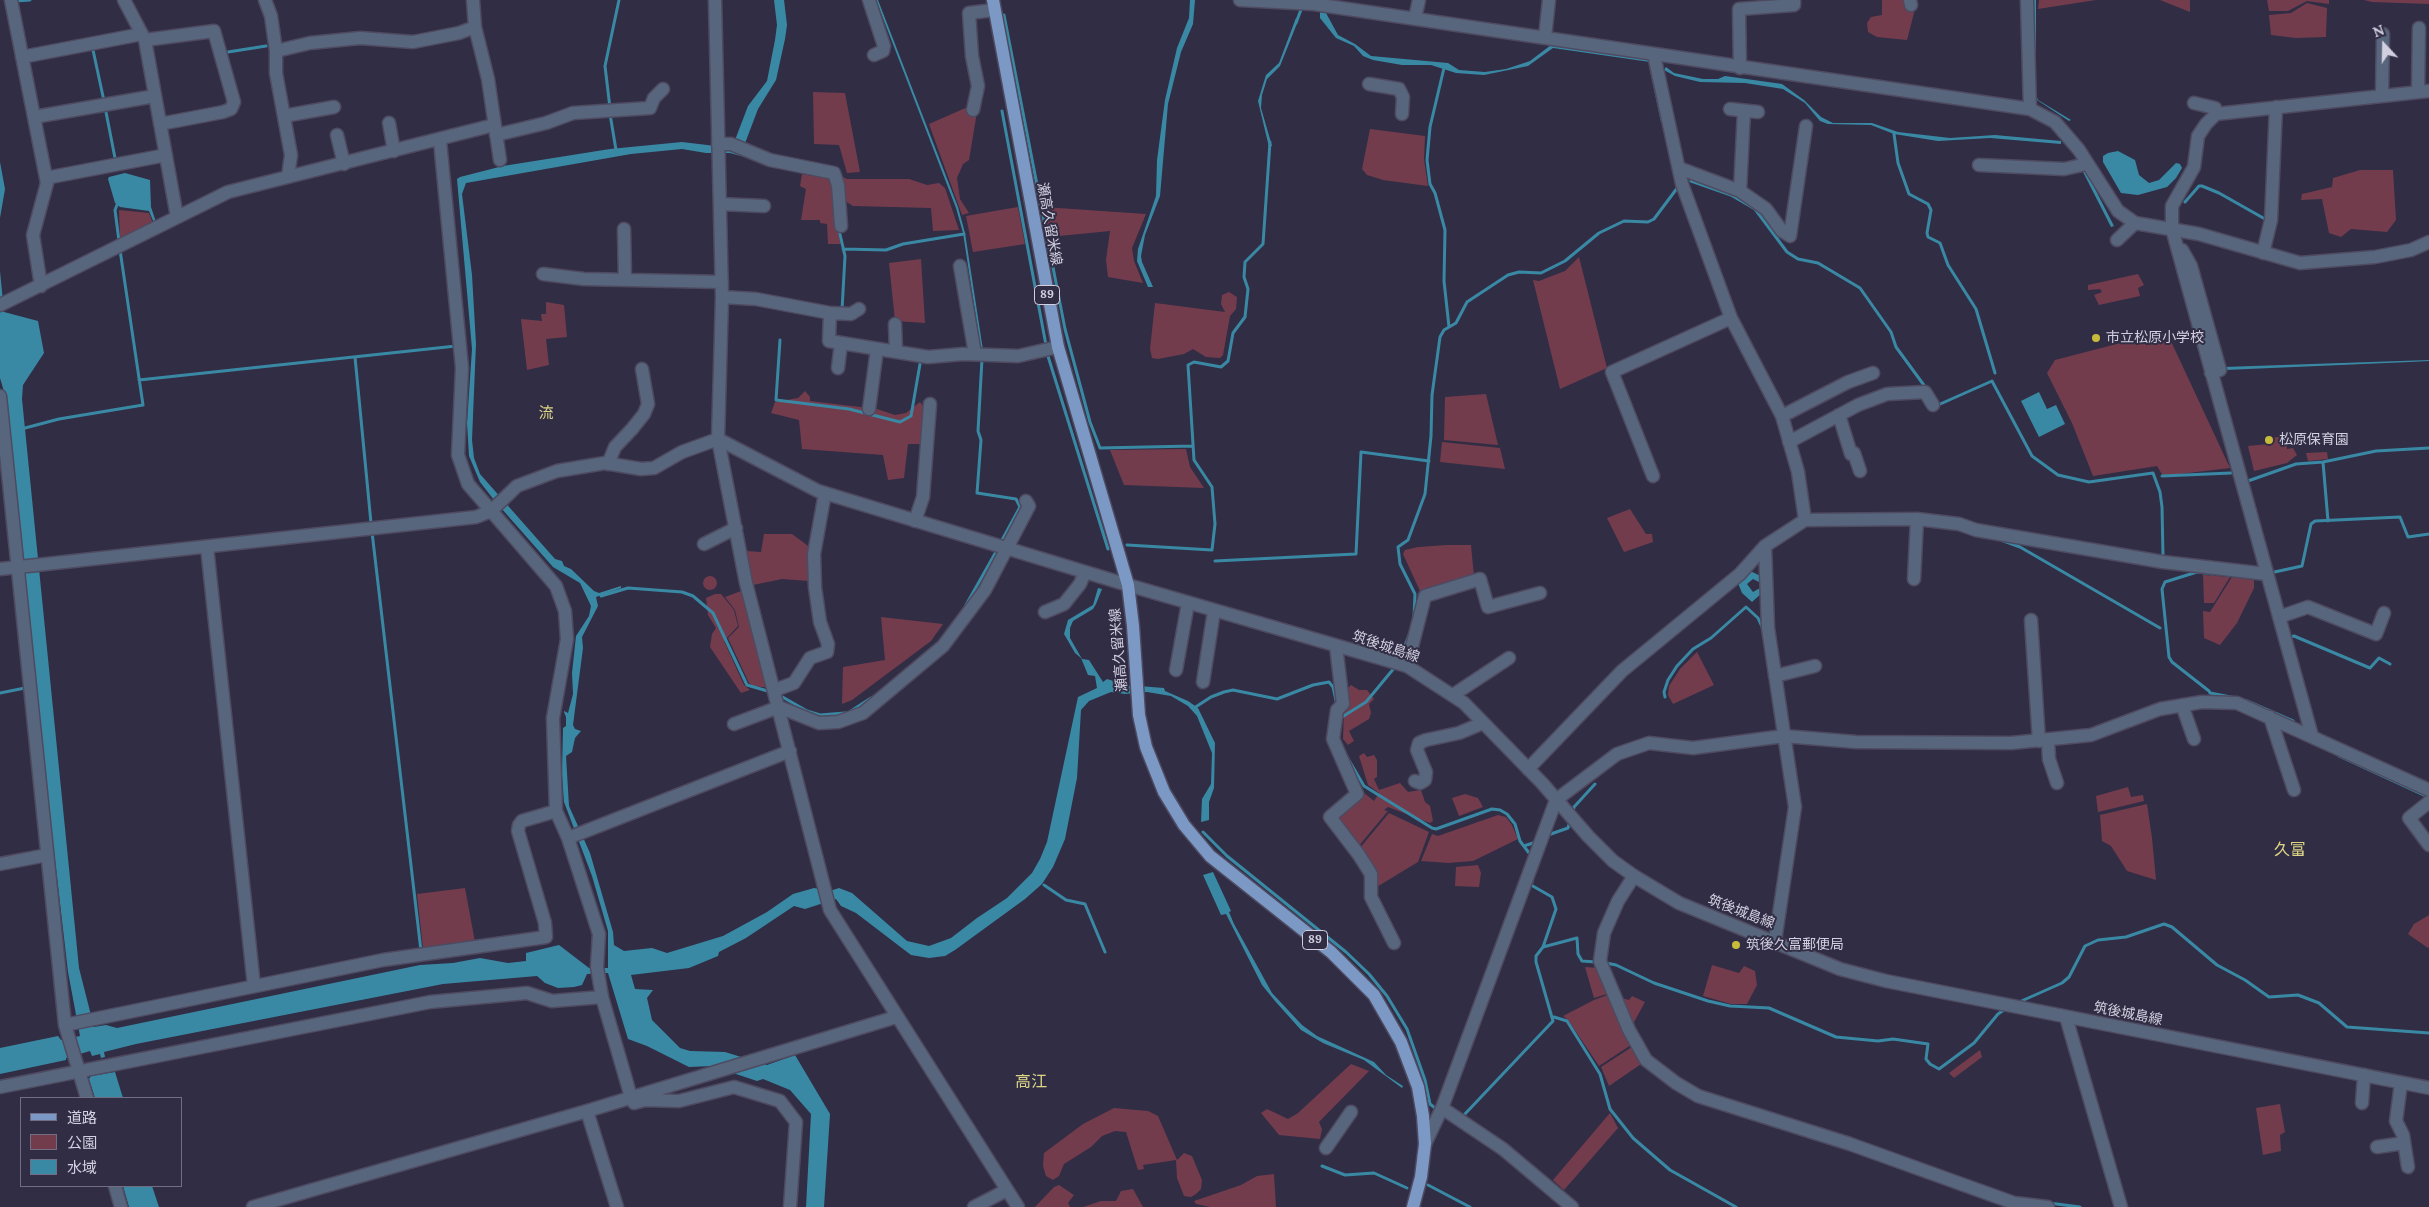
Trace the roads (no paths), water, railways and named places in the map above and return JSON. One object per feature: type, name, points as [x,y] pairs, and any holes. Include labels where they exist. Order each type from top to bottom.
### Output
[{"type":"main road","name":"瀬高久留米線","points":[[993,5],[1058,347],[1128,585],[1138,705],[1146,747],[1164,792],[1184,825],[1210,856],[1331,952],[1374,995],[1401,1042],[1418,1087],[1425,1144],[1421,1177],[1413,1207]]},
{"type":"street","points":[[11,0],[47,184],[33,235],[41,286]]},
{"type":"street","points":[[124,0],[143,37],[177,217]]},
{"type":"street","points":[[265,0],[270,16],[276,51],[276,73],[291,155],[288,177]]},
{"type":"street","points":[[473,0],[475,26],[488,79],[500,160]]},
{"type":"street","points":[[715,0],[722,282],[718,439],[746,582],[830,910],[1018,1207]]},
{"type":"street","points":[[869,0],[884,46],[883,51],[874,55]]},
{"type":"street","points":[[1240,0],[1314,2],[1740,68],[2030,109],[2055,122],[2087,164],[2118,211],[2133,221],[2172,232],[2199,234],[2300,263],[2375,257],[2411,250],[2429,242]]},
{"type":"street","points":[[1415,18],[1418,0]]},
{"type":"street","points":[[1545,37],[1549,0]]},
{"type":"street","points":[[1740,68],[1739,10],[1794,5],[1794,0]]},
{"type":"street","points":[[2027,0],[2030,109]]},
{"type":"street","points":[[972,110],[978,86],[972,56],[969,13],[993,5]]},
{"type":"street","points":[[276,51],[310,43],[360,38],[413,42],[459,33],[475,26]]},
{"type":"street","points":[[2312,736],[2172,232],[2172,206],[2194,167],[2198,136],[2216,114],[2424,92],[2420,28]]},
{"type":"street","points":[[22,57],[143,37],[214,31],[234,102],[231,109],[160,124]]},
{"type":"street","points":[[2382,96],[2383,34]]},
{"type":"street","points":[[1654,55],[1682,184],[1732,318],[1782,416],[1798,472],[1805,520]]},
{"type":"street","points":[[1368,84],[1399,89],[1403,97],[1402,114]]},
{"type":"street","points":[[0,305],[228,192],[440,141],[495,130],[546,123],[573,113],[650,108],[654,98],[663,89]]},
{"type":"street","points":[[34,117],[155,96]]},
{"type":"street","points":[[2194,103],[2215,108],[2216,114]]},
{"type":"street","points":[[284,116],[334,107]]},
{"type":"street","points":[[2264,252],[2271,220],[2276,107]]},
{"type":"street","points":[[1730,110],[1758,112]]},
{"type":"street","points":[[1740,191],[1744,110]]},
{"type":"street","points":[[389,123],[394,151]]},
{"type":"street","points":[[1679,168],[1740,191],[1766,209],[1782,231],[1790,236],[1806,126]]},
{"type":"street","points":[[337,135],[344,164]]},
{"type":"street","points":[[440,141],[462,368],[458,456],[468,484],[556,586],[565,611],[567,639],[553,718],[556,811],[568,838],[598,934],[597,967],[602,997],[631,1097]]},
{"type":"street","points":[[718,144],[731,144],[770,160],[834,173],[838,185],[841,226]]},
{"type":"street","points":[[46,178],[166,155]]},
{"type":"street","points":[[1979,165],[2064,170],[2087,164]]},
{"type":"street","points":[[720,204],[764,206]]},
{"type":"street","points":[[2115,236],[2133,221]]},
{"type":"street","points":[[624,229],[625,280]]},
{"type":"street","points":[[960,266],[975,354]]},
{"type":"street","points":[[543,274],[584,279],[722,282]]},
{"type":"street","points":[[722,297],[756,299],[830,313],[851,314],[859,309]]},
{"type":"street","points":[[830,313],[829,340],[928,357],[975,354],[1018,356],[1058,347]]},
{"type":"street","points":[[1653,476],[1612,372],[1732,318]]},
{"type":"street","points":[[896,324],[896,352]]},
{"type":"street","points":[[838,368],[841,343]]},
{"type":"street","points":[[869,409],[877,349]]},
{"type":"street","points":[[608,464],[615,447],[638,422],[648,404],[642,368]]},
{"type":"street","points":[[1782,416],[1848,382],[1873,373]]},
{"type":"street","points":[[1789,442],[1858,405],[1887,394],[1925,392],[1934,405]]},
{"type":"street","points":[[0,396],[65,1025],[87,1097]]},
{"type":"street","points":[[916,520],[923,497],[930,404]]},
{"type":"street","points":[[1839,415],[1851,454],[1854,453],[1860,471]]},
{"type":"street","points":[[0,569],[476,517],[491,511],[517,486],[557,471],[608,464],[641,469],[654,468],[682,452],[718,439]]},
{"type":"street","name":"筑後城島線","points":[[718,439],[825,493],[1188,603],[1407,666],[1453,695],[1484,723],[1607,855],[1634,876],[1679,903],[1840,969],[2066,1017],[2429,1088]]},
{"type":"street","points":[[775,690],[794,683],[810,658],[827,652],[828,644],[820,622],[815,587],[814,554],[825,493]]},
{"type":"street","points":[[734,724],[779,707],[819,723],[838,722],[863,713],[937,652],[984,590],[1029,506],[1026,501]]},
{"type":"street","points":[[1528,769],[1622,670],[1740,574],[1766,546],[1805,520],[1917,519],[1960,524],[1976,530],[2167,563],[2266,574]]},
{"type":"street","points":[[1914,579],[1917,519]]},
{"type":"street","points":[[704,544],[736,528]]},
{"type":"street","points":[[1766,546],[1768,628],[1794,807],[1775,941]]},
{"type":"street","points":[[207,547],[254,986]]},
{"type":"street","points":[[1044,612],[1064,604],[1080,584],[1085,572]]},
{"type":"street","points":[[1407,666],[1425,596],[1480,579],[1488,607],[1540,594]]},
{"type":"street","points":[[1176,670],[1188,603]]},
{"type":"street","points":[[2279,617],[2308,607],[2376,634],[2384,612]]},
{"type":"street","points":[[1203,682],[1214,610]]},
{"type":"street","points":[[2031,620],[2043,740],[2056,783]]},
{"type":"street","points":[[1336,646],[1343,704],[1337,710],[1333,739],[1357,794],[1330,817],[1360,855],[1371,874],[1371,897],[1394,943]]},
{"type":"street","points":[[1453,695],[1509,658]]},
{"type":"street","points":[[1775,676],[1815,666]]},
{"type":"street","points":[[1425,1144],[1442,1108],[1556,800],[1617,754],[1649,742],[1693,748],[1784,736],[1856,742],[2011,743],[2090,735],[2160,709],[2182,705],[2202,702],[2237,703],[2429,790]]},
{"type":"street","points":[[2182,705],[2194,739]]},
{"type":"street","points":[[2270,717],[2294,790]]},
{"type":"street","points":[[1415,781],[1420,783],[1425,780],[1426,772],[1417,750],[1419,743],[1459,733],[1484,723]]},
{"type":"street","points":[[568,838],[790,751]]},
{"type":"street","points":[[2429,802],[2409,818],[2429,846]]},
{"type":"street","points":[[65,1025],[383,960],[546,937],[545,923],[518,831],[522,821],[556,811]]},
{"type":"street","points":[[0,864],[47,855]]},
{"type":"street","points":[[1634,876],[1618,901],[1604,933],[1600,961],[1629,1030],[1646,1060],[1676,1084],[1698,1096],[1850,1144],[2014,1203],[2048,1207]]},
{"type":"street","points":[[0,1086],[430,1002],[527,993],[552,1001],[602,997]]},
{"type":"street","points":[[588,1115],[631,1097],[896,1016]]},
{"type":"street","points":[[2066,1017],[2121,1207]]},
{"type":"street","points":[[2362,1103],[2364,1075]]},
{"type":"street","points":[[2400,1083],[2396,1121],[2403,1135],[2408,1167]]},
{"type":"street","points":[[253,1207],[645,1100],[679,1101],[734,1087],[780,1101],[796,1122],[790,1207]]},
{"type":"street","points":[[1442,1108],[1503,1149],[1572,1207]]},
{"type":"street","points":[[1326,1148],[1351,1112]]},
{"type":"street","points":[[588,1115],[617,1207]]},
{"type":"street","points":[[2377,1147],[2404,1143]]},
{"type":"street","points":[[114,1187],[121,1207]]},
{"type":"street","points":[[974,1207],[1008,1190]]},
{"type":"water","points":[[774,0],[784,0],[787,25],[785,39],[776,80],[758,109],[744,146],[780,167],[730,153],[706,153],[682,149],[631,154],[466,183],[462,194],[472,275],[476,344],[472,440],[474,458],[480,474],[555,559],[562,561],[564,566],[571,569],[594,591],[599,593],[621,586],[621,588],[596,597],[598,606],[582,637],[583,648],[573,725],[575,729],[581,731],[575,738],[572,752],[566,756],[569,806],[590,853],[613,932],[614,945],[624,951],[652,948],[667,953],[723,936],[767,912],[793,894],[814,888],[830,891],[839,888],[852,893],[907,941],[929,946],[951,938],[1007,898],[1032,873],[1040,859],[1047,842],[1078,697],[1097,688],[1095,676],[1088,675],[1081,658],[1075,653],[1064,634],[1068,620],[1093,605],[1098,588],[1102,589],[1096,604],[1093,609],[1073,621],[1070,628],[1070,638],[1082,659],[1089,660],[1103,682],[1107,679],[1126,685],[1164,688],[1165,691],[1188,701],[1198,708],[1215,743],[1214,788],[1209,802],[1209,820],[1201,822],[1202,799],[1211,784],[1212,753],[1197,716],[1188,706],[1171,696],[1147,692],[1125,694],[1111,692],[1089,701],[1081,710],[1077,778],[1065,839],[1053,867],[1042,884],[1025,899],[945,956],[929,958],[911,955],[856,913],[841,906],[836,899],[805,909],[794,906],[746,938],[719,952],[718,956],[689,968],[631,975],[635,989],[653,990],[647,998],[652,1020],[680,1048],[690,1051],[725,1052],[767,1065],[795,1055],[830,1114],[824,1207],[806,1207],[811,1114],[790,1090],[763,1079],[757,1081],[712,1066],[689,1067],[647,1046],[628,1039],[608,973],[587,974],[582,985],[574,987],[558,988],[545,983],[537,976],[443,984],[136,1044],[104,1052],[105,1057],[101,1058],[100,1054],[92,1056],[90,1051],[66,1058],[66,1060],[0,1074],[0,1048],[58,1036],[61,1040],[80,1036],[68,972],[38,714],[38,700],[17,522],[8,405],[0,378],[0,271],[4,312],[38,321],[44,353],[23,385],[22,399],[79,968],[94,1027],[106,1025],[117,1028],[420,965],[453,963],[480,958],[508,963],[526,961],[526,953],[559,945],[589,968],[608,968],[608,931],[592,876],[564,802],[562,775],[563,728],[566,726],[564,711],[568,713],[573,694],[572,673],[576,636],[589,616],[591,606],[580,583],[553,567],[494,500],[480,482],[469,456],[467,423],[472,349],[457,179],[503,166],[610,149],[682,142],[732,148],[748,106],[767,81],[777,25]]},
{"type":"water","points":[[876,0],[878,0],[958,207],[965,233],[983,350],[981,350],[963,233],[956,208]]},
{"type":"water","points":[[1190,0],[1195,0],[1193,24],[1181,52],[1168,104],[1160,196],[1145,235],[1141,256],[1153,287],[1148,287],[1137,261],[1138,249],[1156,196],[1157,160],[1165,100],[1177,48],[1189,18]]},
{"type":"water","points":[[2033,0],[2036,0],[2036,95],[2038,100],[2071,120],[2069,121],[2037,100],[2034,94]]},
{"type":"water","points":[[1320,12],[1326,13],[1338,35],[1355,44],[1371,56],[1448,63],[1459,70],[1485,72],[1506,69],[1530,61],[1551,45],[1650,60],[1650,62],[1553,48],[1528,66],[1484,75],[1456,73],[1431,65],[1402,65],[1373,60],[1363,56],[1354,46],[1336,38],[1320,18]]},
{"type":"water","points":[[1296,18],[1298,21],[1280,66],[1267,79],[1262,95],[1261,108],[1272,146],[1269,147],[1258,101],[1266,75],[1279,63]]},
{"type":"water","points":[[1666,67],[1674,73],[1703,79],[1718,79],[1725,76],[1782,84],[1804,100],[1821,117],[1833,123],[1872,123],[1898,132],[1950,138],[1995,135],[2061,141],[2061,144],[1990,138],[1938,141],[1894,134],[1871,125],[1828,124],[1820,121],[1805,103],[1783,89],[1745,83],[1700,82],[1675,76],[1664,70]]},
{"type":"water","points":[[2118,151],[2135,160],[2139,175],[2149,183],[2159,180],[2176,163],[2180,164],[2182,168],[2167,187],[2138,195],[2121,193],[2103,162],[2103,156]]},
{"type":"water","points":[[0,162],[5,189],[0,218]]},
{"type":"water","points":[[2084,170],[2114,226],[2111,227],[2083,172]]},
{"type":"water","points":[[125,173],[150,180],[151,207],[156,222],[154,223],[149,211],[120,207],[115,203],[108,179],[109,177]]},
{"type":"water","points":[[2429,360],[2225,370],[2224,367]]},
{"type":"water","points":[[2039,392],[2047,409],[2056,405],[2065,424],[2039,437],[2021,401]]},
{"type":"water","points":[[1750,571],[1763,577],[1763,592],[1752,602],[1742,593],[1738,583]],"holes":[[[1753,579],[1759,582],[1760,588],[1753,592],[1747,584]]]},
{"type":"water","points":[[1213,872],[1231,911],[1229,912],[1234,924],[1272,993],[1302,1025],[1317,1036],[1374,1062],[1386,1075],[1403,1086],[1402,1088],[1364,1060],[1323,1043],[1301,1030],[1275,1001],[1262,985],[1226,914],[1221,915],[1203,875]]},
{"type":"water","points":[[115,1072],[123,1097],[95,1097],[89,1079],[91,1076]]},
{"type":"water","points":[[123,1187],[152,1187],[159,1207],[129,1207]]},
{"type":"waterway","points":[[15,1],[30,0]]},
{"type":"waterway","points":[[610,108],[605,66],[619,0]]},
{"type":"waterway","points":[[1296,23],[1302,7]]},
{"type":"waterway","points":[[1004,15],[1065,329],[1090,422],[1100,448],[1193,446]]},
{"type":"waterway","points":[[228,52],[266,46]]},
{"type":"waterway","points":[[93,50],[104,101]]},
{"type":"waterway","points":[[1444,68],[1430,127],[1427,160],[1430,184],[1435,193],[1445,230],[1444,281],[1449,327]]},
{"type":"waterway","points":[[1651,68],[1662,120]]},
{"type":"waterway","points":[[105,107],[115,158]]},
{"type":"waterway","points":[[1002,111],[1046,345]]},
{"type":"waterway","points":[[610,114],[616,150]]},
{"type":"waterway","points":[[1894,134],[1898,163],[1909,194],[1928,204],[1931,210],[1928,237],[1940,243],[1948,265],[1976,309],[1995,373]]},
{"type":"waterway","points":[[1127,545],[1212,550],[1215,524],[1212,487],[1194,460],[1188,365],[1194,362],[1221,367],[1228,361],[1233,333],[1245,317],[1248,289],[1244,277],[1245,262],[1263,244],[1270,142]]},
{"type":"waterway","points":[[1691,181],[1731,195],[1755,209],[1787,252],[1798,259],[1818,263],[1860,288],[1891,332],[1896,347],[1926,388]]},
{"type":"waterway","points":[[2185,202],[2199,186],[2202,186],[2219,193],[2265,219]]},
{"type":"waterway","points":[[1414,617],[1415,594],[1400,564],[1398,547],[1408,540],[1425,494],[1431,436],[1432,395],[1440,337],[1444,330],[1456,323],[1467,302],[1508,275],[1519,272],[1541,273],[1565,261],[1599,233],[1624,221],[1648,222],[1654,219],[1678,187]]},
{"type":"waterway","points":[[117,205],[115,210],[119,241]]},
{"type":"waterway","points":[[839,230],[845,256],[842,310]]},
{"type":"waterway","points":[[843,249],[886,250],[903,244],[964,234]]},
{"type":"waterway","points":[[25,428],[59,419],[143,405],[120,250]]},
{"type":"waterway","points":[[780,340],[776,400],[849,409],[900,422],[911,416],[920,364]]},
{"type":"waterway","points":[[139,380],[456,346]]},
{"type":"waterway","points":[[1047,353],[1108,549]]},
{"type":"waterway","points":[[355,357],[371,523]]},
{"type":"waterway","points":[[982,359],[978,431],[981,440],[977,493],[1016,499],[1020,507],[1001,542]]},
{"type":"waterway","points":[[1937,404],[1992,381],[2032,456],[2058,475],[2089,482],[2153,473],[2160,492],[2162,507],[2163,556]]},
{"type":"waterway","points":[[2248,481],[2296,464],[2323,462],[2376,451],[2429,448]]},
{"type":"waterway","points":[[1215,561],[1356,554],[1361,452],[1429,461]]},
{"type":"waterway","points":[[2323,462],[2328,521]]},
{"type":"waterway","points":[[2162,476],[2231,473]]},
{"type":"waterway","points":[[2270,573],[2302,566],[2311,524],[2315,521],[2400,517],[2408,537],[2429,534]]},
{"type":"waterway","points":[[372,532],[421,951]]},
{"type":"waterway","points":[[2001,540],[2020,547],[2160,628]]},
{"type":"waterway","points":[[966,605],[997,550]]},
{"type":"waterway","points":[[2213,574],[2197,572],[2165,582],[2162,589],[2169,657],[2172,662],[2210,693],[2236,698]]},
{"type":"waterway","points":[[601,596],[628,588],[682,592],[693,596],[713,613],[747,685],[771,692]]},
{"type":"waterway","points":[[1665,697],[1664,692],[1668,680],[1677,666],[1693,649],[1711,638],[1746,607],[1758,618],[1763,629]]},
{"type":"waterway","points":[[1400,659],[1409,635]]},
{"type":"waterway","points":[[2291,637],[2294,636],[2370,668],[2379,658],[2390,664]]},
{"type":"waterway","points":[[1341,715],[1342,717],[1366,702],[1395,667]]},
{"type":"waterway","points":[[1194,708],[1211,697],[1233,690],[1277,699],[1313,685],[1329,682],[1333,687],[1337,705]]},
{"type":"waterway","points":[[0,693],[25,688]]},
{"type":"waterway","points":[[779,695],[807,711],[820,715],[845,713]]},
{"type":"waterway","points":[[851,711],[871,698]]},
{"type":"waterway","points":[[2247,701],[2293,721]]},
{"type":"waterway","points":[[2339,756],[2428,797]]},
{"type":"waterway","points":[[1347,757],[1364,786],[1432,828],[1436,829],[1492,809],[1500,810],[1507,814],[1515,824],[1520,841],[1532,857]]},
{"type":"waterway","points":[[1573,812],[1574,807],[1595,784]]},
{"type":"waterway","points":[[1548,835],[1568,828],[1570,821]]},
{"type":"waterway","points":[[1203,832],[1227,856],[1346,952],[1369,974],[1387,996],[1407,1029],[1425,1080],[1430,1104],[1435,1108]]},
{"type":"waterway","points":[[1524,846],[1536,842]]},
{"type":"waterway","points":[[1464,1115],[1553,1021],[1536,962],[1536,956],[1543,947],[1556,909],[1552,897],[1531,885],[1532,882]]},
{"type":"waterway","points":[[1044,885],[1066,900],[1085,904],[1105,952]]},
{"type":"waterway","points":[[2017,1003],[2062,983],[2069,977],[2085,946],[2098,940],[2126,937],[2164,924],[2172,927],[2217,965],[2245,980],[2269,997],[2298,995],[2319,1003],[2347,1027],[2429,1033]]},
{"type":"waterway","points":[[1543,947],[1577,938],[1578,954],[1582,961],[1596,962]]},
{"type":"waterway","points":[[1606,963],[1616,965],[1654,983],[1708,1001],[1730,1006],[1769,1008],[1836,1037],[1878,1041],[1893,1039],[1928,1044],[1926,1059],[1930,1064],[1939,1069],[1974,1043],[1998,1014],[2007,1008]]},
{"type":"waterway","points":[[1554,1017],[1567,1021],[1600,1074],[1610,1109],[1633,1138],[1670,1170],[1736,1207]]},
{"type":"waterway","points":[[1322,1166],[1345,1175],[1374,1173],[1407,1188]]},
{"type":"waterway","points":[[1428,1185],[1470,1207]]},
{"type":"waterway","points":[[2049,1203],[2080,1207]]},
{"type":"place","name":"市立松原小学校","points":[[2096,338]]},
{"type":"place","name":"松原保育園","points":[[2269,440]]},
{"type":"place","name":"筑後久富郵便局","points":[[1736,945]]},
{"type":"district","name":"流","points":[[546,414]]},
{"type":"district","name":"久富","points":[[2290,850]]},
{"type":"district","name":"高江","points":[[1031,1082]]}]
